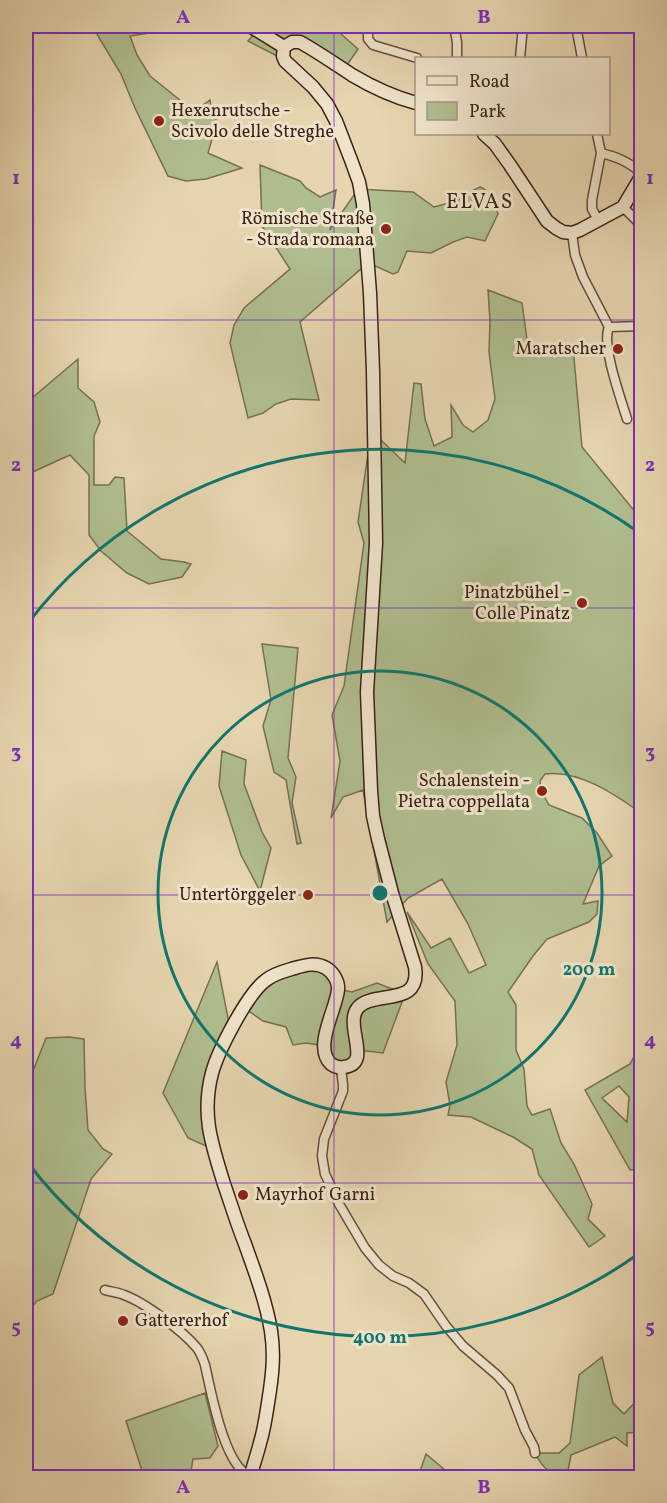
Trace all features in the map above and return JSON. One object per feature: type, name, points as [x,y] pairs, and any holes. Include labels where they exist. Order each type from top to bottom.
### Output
[{"type":"street","points":[[250,26],[284,47]]},
{"type":"street","points":[[369,26],[368,39],[373,45],[415,57]]},
{"type":"street","points":[[454,26],[457,57]]},
{"type":"street","points":[[520,57],[523,26]]},
{"type":"street","points":[[576,26],[582,57]]},
{"type":"street","points":[[284,47],[292,42],[300,42],[370,85],[403,100],[415,103]]},
{"type":"street","points":[[105,1290],[123,1294],[145,1305],[197,1348],[206,1365],[223,1435],[233,1459],[250,1477],[260,1444],[268,1404],[273,1361],[271,1329],[261,1290],[208,1128],[207,1103],[210,1080],[219,1052],[256,989],[265,980],[276,974],[316,964],[326,967],[331,972],[337,980],[338,989],[327,1024],[326,1056],[335,1066],[341,1068],[348,1066],[356,1059],[358,1050],[352,1026],[357,1010],[364,1002],[405,994],[415,982],[416,967],[392,893],[378,839],[371,791],[367,692],[376,543],[373,371],[363,204],[359,182],[336,121],[327,104],[313,87],[285,61],[284,47]]},
{"type":"street","points":[[485,135],[495,144],[547,221],[563,232],[572,233],[580,230],[623,207],[642,174],[622,159],[601,153]]},
{"type":"street","points":[[597,135],[601,153],[592,209],[598,220]]},
{"type":"street","points":[[623,207],[642,226]]},
{"type":"street","points":[[572,233],[575,255],[583,277],[609,327],[607,347],[627,419]]},
{"type":"street","points":[[609,327],[642,326]]},
{"type":"street","points":[[341,1068],[343,1091],[322,1147],[323,1164],[329,1185],[365,1248],[379,1265],[424,1294],[463,1346],[509,1388],[536,1453]]},
{"type":"green space","points":[[92,26],[189,27],[130,36],[137,55],[150,76],[191,109],[200,107],[210,100],[217,122],[208,153],[242,168],[206,179],[186,181],[168,176],[121,74]]},
{"type":"green space","points":[[262,26],[332,26],[358,49],[343,71],[298,44],[277,56],[248,41]]},
{"type":"green space","points":[[260,165],[300,181],[320,197],[336,190],[330,230],[358,189],[413,192],[434,207],[457,201],[463,195],[480,187],[490,194],[498,214],[485,241],[467,237],[431,253],[407,251],[398,272],[393,274],[371,264],[361,269],[300,322],[319,400],[291,399],[248,418],[230,343],[234,325],[244,308],[290,269],[262,226]]},
{"type":"green space","points":[[488,290],[522,303],[529,354],[573,347],[582,447],[641,519],[641,813],[608,791],[583,779],[570,775],[545,774],[540,781],[541,791],[549,805],[582,818],[597,833],[612,856],[599,866],[583,904],[598,901],[597,914],[589,922],[547,939],[508,992],[516,1005],[516,1050],[524,1069],[527,1106],[532,1115],[550,1109],[561,1143],[574,1164],[592,1204],[588,1219],[605,1236],[589,1247],[539,1175],[532,1149],[513,1137],[471,1117],[448,1115],[450,1105],[446,1082],[457,1045],[455,1001],[428,964],[407,912],[431,948],[450,938],[469,973],[486,965],[468,924],[442,879],[408,898],[387,922],[363,790],[343,797],[331,818],[340,761],[332,715],[344,686],[364,543],[358,522],[368,454],[380,439],[405,463],[414,383],[421,384],[425,419],[434,446],[452,437],[451,405],[463,425],[473,432],[488,420],[495,399],[489,352]]},
{"type":"green space","points":[[78,359],[78,388],[94,402],[100,422],[94,436],[94,485],[109,485],[115,477],[124,478],[127,531],[161,559],[191,564],[182,577],[149,584],[127,573],[101,551],[89,535],[89,475],[70,455],[26,475],[26,397],[32,398]]},
{"type":"green space","points":[[262,644],[298,648],[288,758],[296,777],[292,803],[301,843],[297,844],[286,780],[274,772],[263,726],[271,700]]},
{"type":"green space","points":[[222,751],[246,760],[244,784],[262,832],[271,848],[260,891],[241,855],[219,786]]},
{"type":"green space","points":[[217,962],[229,1023],[212,1072],[213,1149],[188,1138],[163,1093]]},
{"type":"green space","points":[[316,964],[338,989],[352,992],[377,983],[405,994],[383,1053],[358,1050],[341,1068],[325,1046],[306,1043],[293,1045],[286,1027],[263,1021],[244,1008],[265,980]]},
{"type":"green space","points":[[46,1038],[84,1039],[88,1130],[103,1149],[112,1154],[91,1179],[53,1294],[37,1301],[26,1313],[26,1235],[32,1212],[26,1210],[26,1089]]},
{"type":"green space","points":[[635,1055],[635,1077],[641,1114],[642,1169],[630,1170],[585,1090],[630,1064]],"holes":[[[619,1086],[629,1097],[627,1122],[602,1098]]]},
{"type":"green space","points":[[602,1357],[613,1403],[624,1414],[641,1396],[641,1432],[627,1433],[627,1446],[615,1437],[571,1455],[567,1476],[551,1472],[535,1453],[559,1453],[570,1443],[579,1375]]},
{"type":"green space","points":[[205,1393],[218,1446],[210,1458],[193,1459],[190,1477],[144,1477],[126,1421]]},
{"type":"green space","points":[[426,1454],[451,1475],[451,1477],[418,1477]]},
{"type":"place","name":"Hexenrutsche - Scivolo delle Streghe","points":[[159,121]]},
{"type":"place","name":"Römische Straße - Strada romana","points":[[386,229]]},
{"type":"place","name":"Maratscher","points":[[618,349]]},
{"type":"place","name":"Pinatzbühel - Colle Pinatz","points":[[582,603]]},
{"type":"place","name":"Schalenstein - Pietra coppellata","points":[[542,791]]},
{"type":"place","name":"Untertörggeler","points":[[308,895]]},
{"type":"place","name":"Mayrhof Garni","points":[[243,1195]]},
{"type":"place","name":"Gattererhof","points":[[123,1321]]},
{"type":"district","name":"ELVAS","points":[[480,202]]}]
